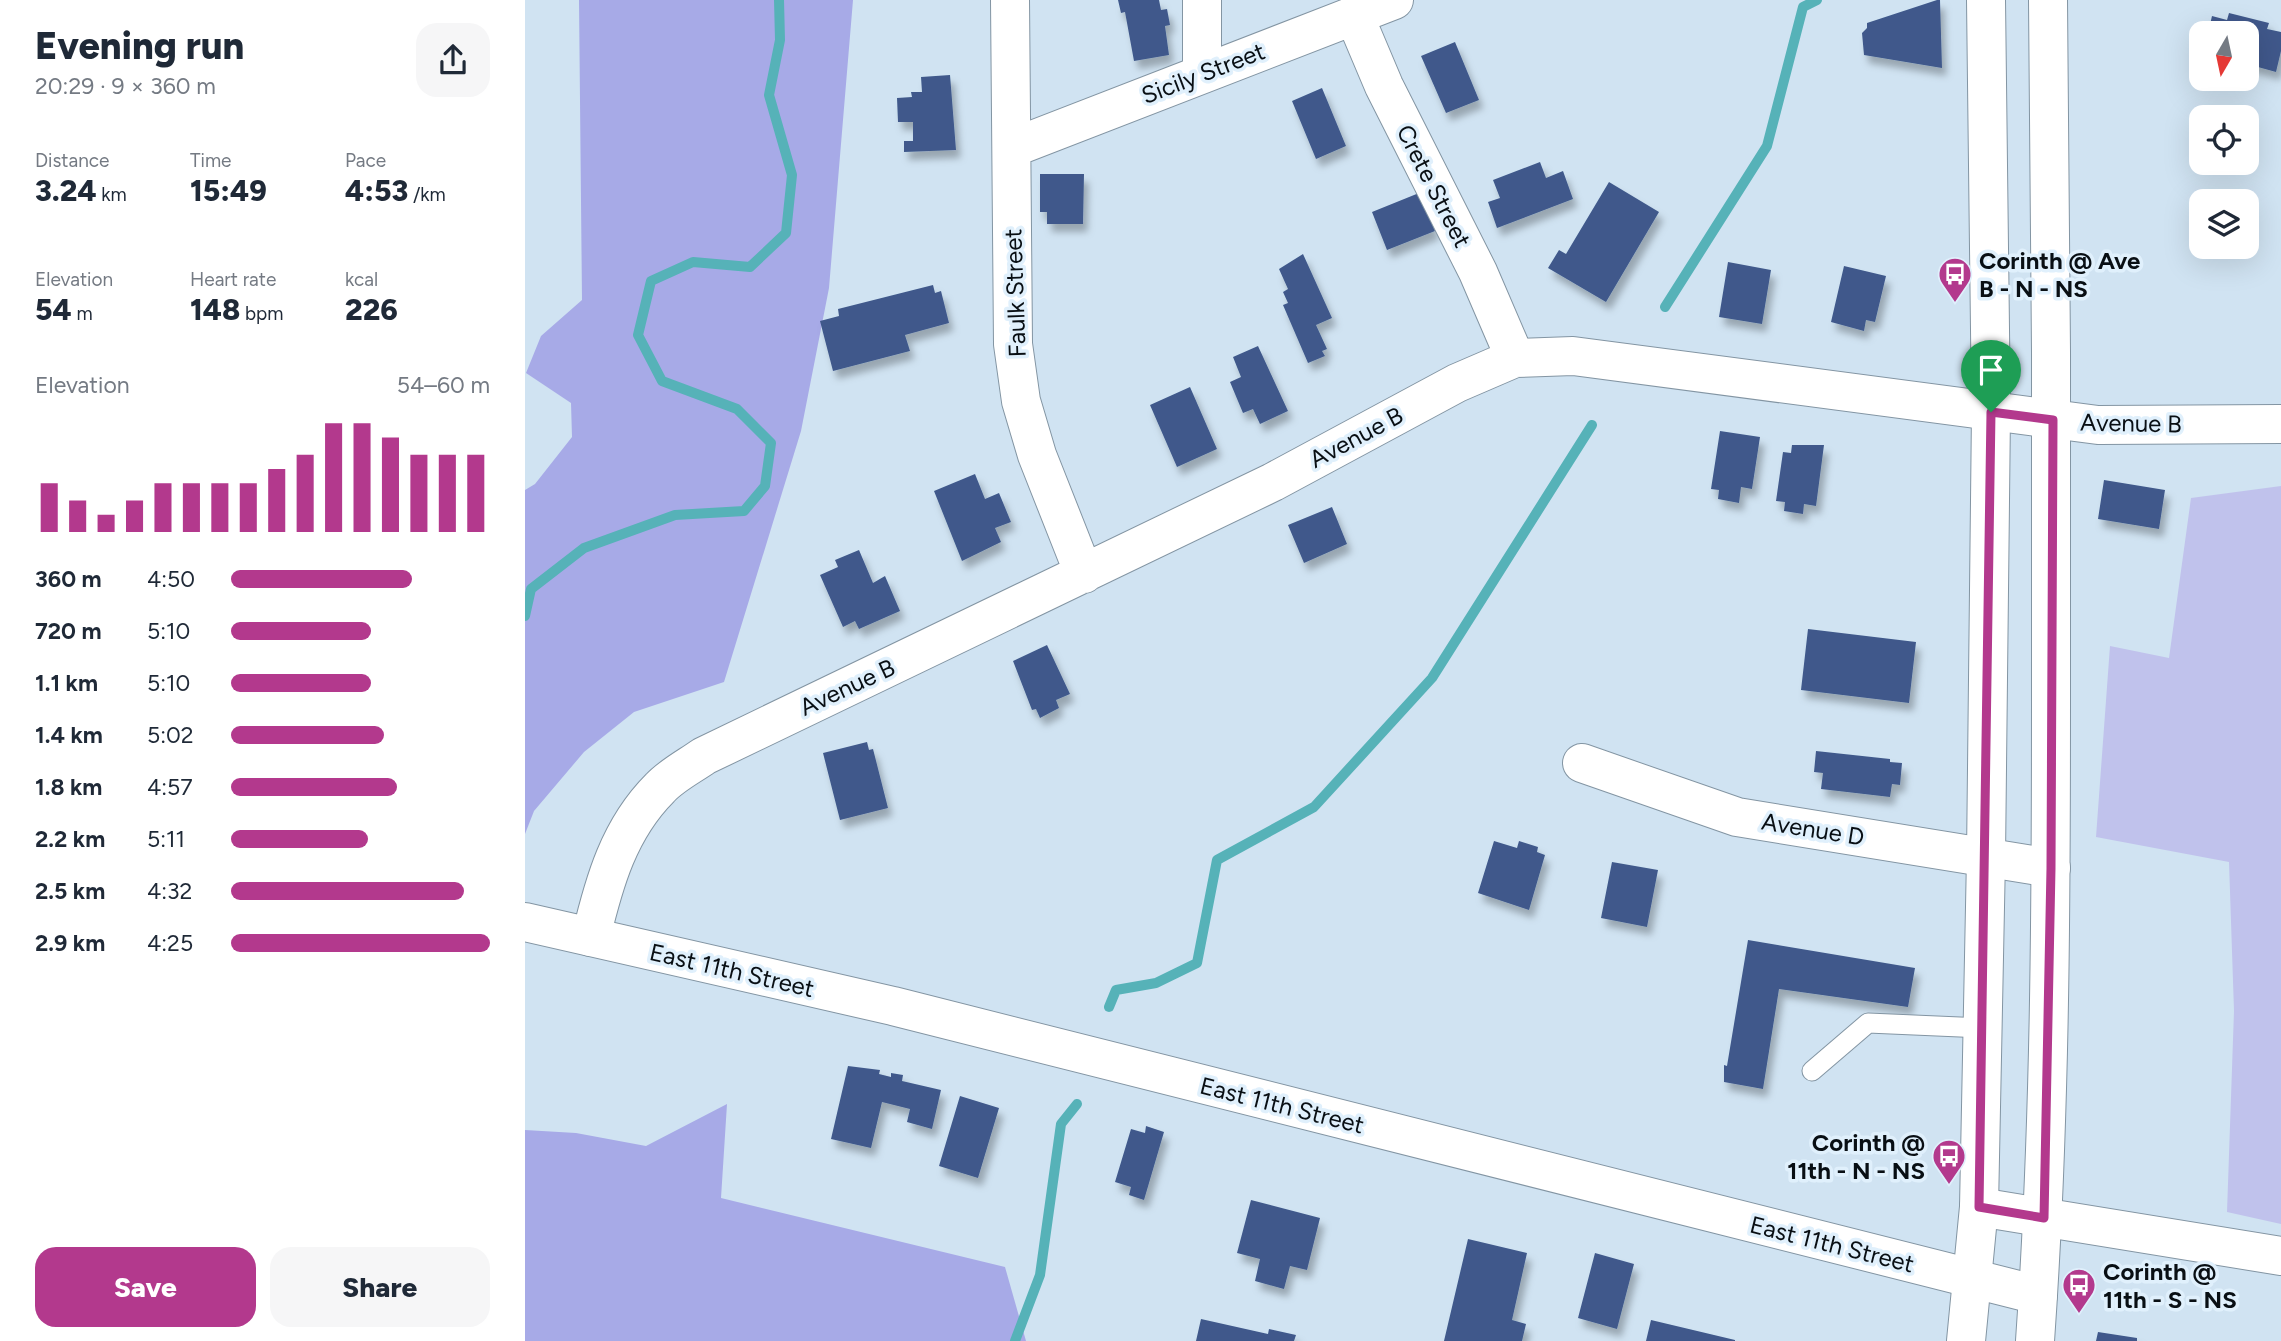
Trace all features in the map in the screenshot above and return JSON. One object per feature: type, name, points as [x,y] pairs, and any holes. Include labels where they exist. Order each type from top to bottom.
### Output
[{"type":"street","name":"Faulk Street","points":[[1010,0],[1013,344],[1021,401],[1037,455],[1084,574]]},
{"type":"street","points":[[1202,0],[1202,73]]},
{"type":"street","name":"Sicily Street","points":[[1012,148],[1394,0]]},
{"type":"street","points":[[1966,1341],[1979,1207],[1986,857],[1991,412],[1986,0]]},
{"type":"street","points":[[2035,1341],[2044,1218],[2051,868],[2053,420],[2048,0]]},
{"type":"street","name":"Crete Street","points":[[1354,15],[1384,86],[1478,272],[1515,358]]},
{"type":"street","name":"Avenue B","points":[[591,937],[605,883],[628,827],[661,787],[704,756],[1273,482],[1457,383],[1515,358],[1573,356],[2098,425],[2281,424]]},
{"type":"street","name":"Avenue D","points":[[1582,763],[1737,817],[2051,868]]},
{"type":"street","name":"East 11th Street","points":[[525,922],[894,1006],[2038,1295]]},
{"type":"street","points":[[1979,1207],[2281,1256]]},
{"type":"lane","points":[[1812,1071],[1868,1023],[1983,1028]]},
{"type":"shaded area","points":[[579,0],[853,0],[829,288],[801,431],[724,682],[634,712],[584,752],[534,811],[525,834],[525,490],[535,484],[572,437],[571,403],[526,373],[541,336],[582,300]]},
{"type":"shaded area","points":[[2281,486],[2281,1224],[2227,1212],[2234,1011],[2229,862],[2096,837],[2110,646],[2169,658],[2191,498]]},
{"type":"shaded area","points":[[727,1104],[721,1198],[1005,1267],[1026,1341],[525,1341],[525,1130],[576,1133],[646,1146]]},
{"type":"building","points":[[1118,0],[1159,0],[1161,10],[1167,9],[1170,25],[1165,26],[1169,55],[1134,61],[1125,12],[1121,13]]},
{"type":"building","points":[[1940,0],[1942,68],[1864,55],[1862,33],[1867,28],[1867,23]]},
{"type":"building","points":[[2229,13],[2269,23],[2267,29],[2281,32],[2281,51],[2276,72],[2259,67],[2259,21],[2211,21],[2212,16],[2227,20]]},
{"type":"building","points":[[1455,42],[1479,100],[1446,113],[1421,56]]},
{"type":"building","points":[[950,75],[956,150],[904,152],[904,141],[913,141],[913,122],[898,122],[897,98],[912,97],[911,92],[922,92],[921,77]]},
{"type":"building","points":[[1322,88],[1346,146],[1316,159],[1292,101]]},
{"type":"building","points":[[1540,162],[1546,178],[1563,171],[1573,199],[1497,228],[1488,202],[1500,198],[1493,180]]},
{"type":"building","points":[[1040,174],[1084,174],[1083,224],[1047,224],[1047,212],[1040,212]]},
{"type":"building","points":[[1609,182],[1659,212],[1606,302],[1548,268],[1559,250],[1566,254]]},
{"type":"building","points":[[1419,193],[1435,231],[1387,250],[1372,212]]},
{"type":"building","points":[[1303,254],[1332,318],[1316,325],[1327,349],[1322,351],[1325,356],[1308,363],[1283,305],[1288,303],[1283,292],[1288,289],[1279,269]]},
{"type":"building","points":[[1728,262],[1771,270],[1762,324],[1719,317]]},
{"type":"building","points":[[1844,266],[1886,276],[1875,322],[1866,320],[1864,331],[1831,322]]},
{"type":"building","points":[[933,285],[935,293],[941,291],[949,323],[905,335],[910,351],[833,371],[820,321],[839,316],[838,309]]},
{"type":"building","points":[[1258,346],[1288,411],[1260,424],[1253,409],[1243,413],[1230,382],[1241,377],[1233,357]]},
{"type":"building","points":[[1190,387],[1217,449],[1177,467],[1150,405]]},
{"type":"building","points":[[1720,431],[1760,437],[1752,489],[1741,487],[1739,503],[1718,499],[1719,490],[1711,489]]},
{"type":"building","points":[[1792,445],[1824,445],[1816,506],[1804,504],[1803,514],[1784,511],[1785,502],[1776,501],[1783,452],[1791,453]]},
{"type":"building","points":[[975,474],[985,499],[999,493],[1011,522],[995,528],[1001,542],[962,561],[934,491]]},
{"type":"building","points":[[2104,480],[2165,490],[2159,529],[2098,519]]},
{"type":"building","points":[[1332,507],[1347,544],[1304,563],[1288,525]]},
{"type":"building","points":[[859,550],[873,583],[885,576],[900,611],[859,629],[855,621],[843,627],[820,575],[838,567],[835,560]]},
{"type":"building","points":[[1808,629],[1916,642],[1909,703],[1801,690]]},
{"type":"building","points":[[1047,645],[1070,694],[1056,700],[1059,708],[1040,718],[1036,709],[1032,710],[1013,661]]},
{"type":"building","points":[[867,742],[869,750],[873,749],[888,808],[840,820],[823,753]]},
{"type":"building","points":[[1816,751],[1890,759],[1890,762],[1902,763],[1900,785],[1892,784],[1890,797],[1821,789],[1823,773],[1814,772]]},
{"type":"building","points":[[1494,841],[1517,848],[1519,841],[1538,847],[1537,852],[1545,855],[1529,910],[1478,893]]},
{"type":"building","points":[[1612,862],[1658,870],[1647,927],[1601,918]]},
{"type":"building","points":[[1748,940],[1915,968],[1908,1007],[1779,989],[1763,1089],[1724,1082],[1724,1065],[1727,1066]]},
{"type":"building","points":[[848,1066],[880,1070],[879,1074],[891,1077],[891,1073],[903,1075],[902,1081],[941,1090],[932,1129],[907,1122],[910,1109],[882,1102],[871,1148],[831,1139]]},
{"type":"building","points":[[960,1096],[999,1108],[978,1178],[939,1166]]},
{"type":"building","points":[[1146,1126],[1164,1132],[1144,1200],[1129,1195],[1131,1187],[1115,1182],[1131,1129],[1145,1133]]},
{"type":"building","points":[[1251,1200],[1320,1218],[1307,1270],[1290,1266],[1284,1289],[1255,1281],[1260,1259],[1237,1253]]},
{"type":"building","points":[[1468,1239],[1527,1253],[1512,1320],[1526,1324],[1522,1341],[1444,1341]]},
{"type":"building","points":[[1595,1253],[1634,1264],[1617,1329],[1578,1318]]},
{"type":"building","points":[[1201,1319],[1268,1334],[1269,1329],[1296,1335],[1294,1341],[1196,1341]]},
{"type":"building","points":[[1651,1320],[1735,1340],[1735,1341],[1646,1341]]},
{"type":"building","points":[[2098,1332],[2137,1338],[2137,1341],[2096,1341]]},
{"type":"waterway","points":[[525,616],[531,589],[584,548],[675,515],[744,511],[765,486],[771,443],[737,409],[662,381],[638,335],[651,281],[693,262],[750,267],[786,233],[792,175],[769,95],[780,40],[779,0]]},
{"type":"waterway","points":[[1665,307],[1767,146],[1803,7],[1817,0]]},
{"type":"waterway","points":[[1109,1007],[1116,990],[1156,983],[1197,963],[1217,860],[1314,807],[1432,678],[1592,425]]},
{"type":"waterway","points":[[1015,1341],[1040,1275],[1061,1124],[1077,1104]]},
{"type":"place","name":"Corinth @ Ave B - N - NS","points":[[1955,304]]},
{"type":"place","name":"Corinth @ 11th - N - NS","points":[[1949,1186]]},
{"type":"place","name":"Corinth @ 11th - S - NS","points":[[2079,1315]]},
{"type":"route","points":[[1991,412],[2053,420],[2051,868],[2044,1218],[1979,1207],[1991,412]]}]
